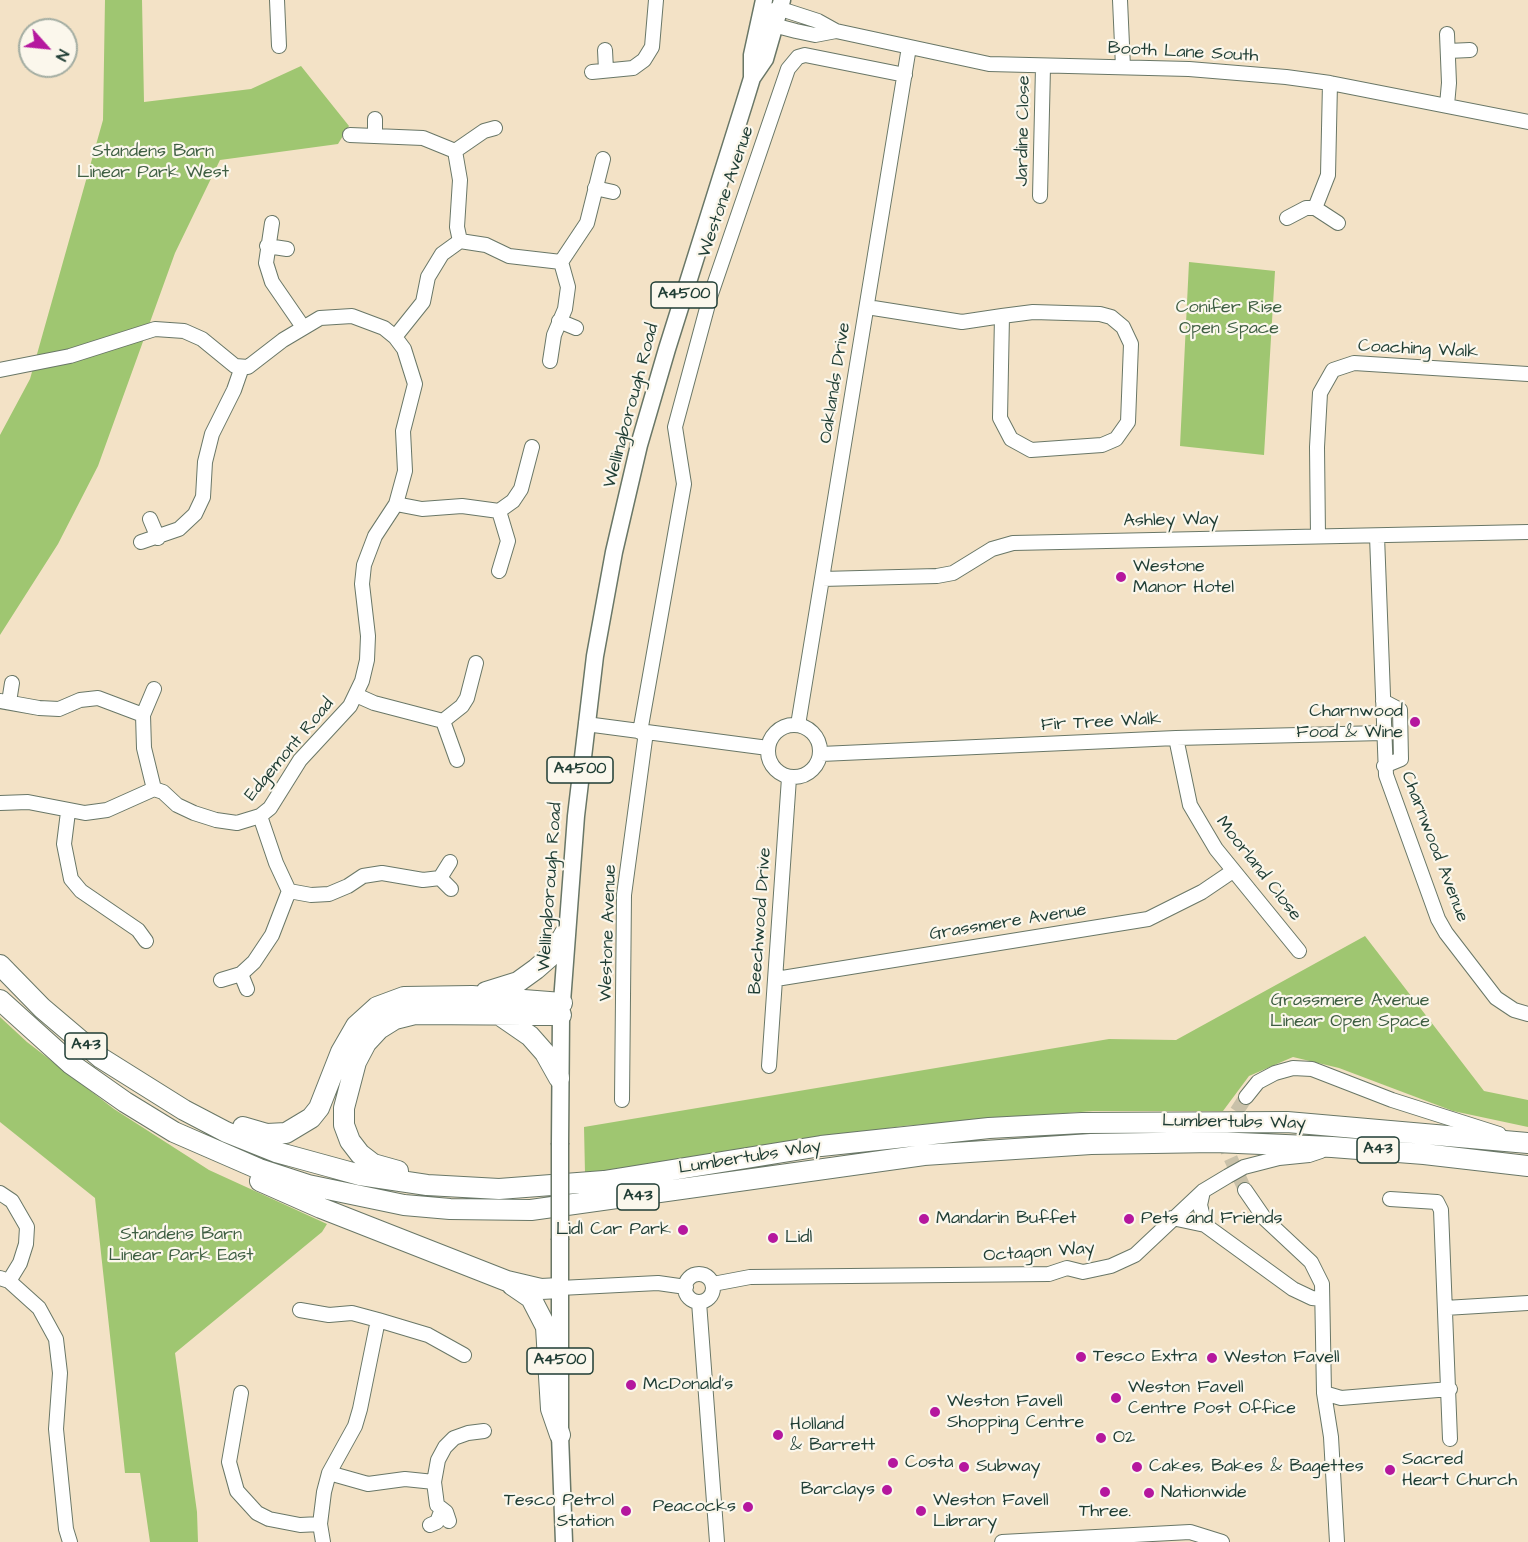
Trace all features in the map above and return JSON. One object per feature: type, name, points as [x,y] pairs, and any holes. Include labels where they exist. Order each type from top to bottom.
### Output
[{"type":"highway","points":[[472,996],[518,982],[552,955],[565,933]]},
{"type":"highway","name":"Lumbertubs Way","points":[[0,965],[49,1014],[101,1058],[184,1110],[226,1132],[276,1152],[360,1175],[427,1185],[499,1189],[604,1181],[799,1149],[900,1136],[1082,1123],[1287,1122],[1528,1143]]},
{"type":"highway","points":[[0,990],[14,1015]]},
{"type":"highway","points":[[184,1110],[211,1113],[240,1126],[267,1134],[286,1133],[302,1125],[319,1108],[341,1052],[356,1026],[377,1007],[404,997],[472,996],[562,1009]]},
{"type":"highway","name":"Lumbertubs Way","points":[[0,1000],[71,1064],[125,1102],[174,1132],[217,1153],[308,1185],[404,1204],[488,1210],[531,1210],[623,1199],[924,1155],[1091,1144],[1215,1142],[1332,1147],[1424,1154],[1528,1166]]},
{"type":"highway","points":[[499,1189],[390,1170],[373,1164],[360,1154],[350,1141],[344,1125],[349,1084],[356,1062],[366,1043],[379,1029],[395,1019],[415,1014],[498,1016],[562,1009]]},
{"type":"highway","points":[[498,1016],[531,1036],[545,1053],[559,1078]]},
{"type":"highway","points":[[174,1132],[232,1168],[285,1192],[507,1281],[540,1288],[560,1288]]},
{"type":"highway","points":[[507,1281],[531,1298],[546,1327],[551,1409],[560,1435]]},
{"type":"main road","name":"Wellingborough Road","points":[[752,78],[765,59],[777,26],[773,4]]},
{"type":"main road","name":"Wellingborough Road","points":[[564,1542],[560,1435],[559,1078],[565,933],[595,656],[614,552],[639,445],[752,78],[752,56],[773,4]]},
{"type":"street","points":[[277,0],[279,46]]},
{"type":"street","points":[[592,72],[633,68],[649,54],[656,0]]},
{"type":"street","points":[[1120,0],[1123,67]]},
{"type":"street","name":"Booth Lane South","points":[[773,4],[818,21],[836,32]]},
{"type":"street","name":"Booth Lane South","points":[[777,26],[815,35],[836,32],[989,64],[1245,73],[1330,83],[1528,122]]},
{"type":"street","points":[[1447,34],[1447,105]]},
{"type":"street","name":"Oaklands Drive","points":[[798,725],[909,47]]},
{"type":"street","points":[[605,50],[606,70]]},
{"type":"street","points":[[1448,51],[1470,51]]},
{"type":"street","name":"Westone Avenue","points":[[622,1100],[624,895],[643,732],[684,484],[675,427],[710,297],[789,69],[798,57],[805,55],[905,75]]},
{"type":"street","name":"Jardine Close","points":[[1040,196],[1043,66]]},
{"type":"street","points":[[1315,208],[1328,175],[1330,83]]},
{"type":"street","points":[[375,119],[375,136]]},
{"type":"street","points":[[455,151],[484,131],[495,128]]},
{"type":"street","points":[[350,135],[423,138],[455,151]]},
{"type":"street","points":[[455,151],[460,180],[457,226],[460,241]]},
{"type":"street","points":[[550,361],[559,321],[565,309],[568,287],[561,262],[587,223],[603,159]]},
{"type":"street","points":[[596,188],[612,192]]},
{"type":"street","points":[[1287,218],[1306,208],[1315,208],[1338,222]]},
{"type":"street","points":[[272,223],[266,263],[272,282],[303,327]]},
{"type":"street","points":[[0,370],[70,356],[155,328],[184,331],[202,339],[230,362],[242,367],[256,363],[303,327],[320,318],[352,316],[384,328],[395,337],[423,303],[428,277],[442,254],[460,241],[486,245],[509,256],[561,262]]},
{"type":"street","points":[[267,246],[287,249]]},
{"type":"street","points":[[867,307],[962,322],[1002,316],[1033,312],[1100,314],[1111,317],[1123,327],[1131,344],[1128,422],[1116,439],[1102,445],[1031,450],[1011,439],[1000,418],[1002,316]]},
{"type":"street","points":[[559,321],[576,328]]},
{"type":"street","name":"Edgemont Road","points":[[154,789],[163,792],[177,805],[216,820],[237,823],[260,816],[270,808],[300,760],[338,720],[356,696],[367,660],[368,636],[362,584],[364,565],[375,536],[396,504],[405,471],[403,431],[415,384],[404,349],[395,337]]},
{"type":"street","name":"Coaching Walk","points":[[1317,536],[1317,447],[1320,393],[1333,370],[1354,363],[1528,374]]},
{"type":"street","points":[[141,542],[179,529],[195,514],[203,497],[205,462],[212,434],[234,390],[242,367]]},
{"type":"street","points":[[396,504],[422,509],[462,506],[499,511],[513,501],[521,489],[532,447]]},
{"type":"street","points":[[499,511],[508,541],[499,571]]},
{"type":"street","points":[[150,519],[158,538]]},
{"type":"street","name":"Ashley Way","points":[[822,579],[937,576],[953,573],[992,549],[1013,543],[1528,532]]},
{"type":"street","name":"Charnwood Avenue","points":[[1377,536],[1386,776],[1426,886],[1446,933],[1496,998],[1514,1010],[1528,1014]]},
{"type":"street","points":[[443,721],[462,706],[467,698],[476,663]]},
{"type":"street","points":[[12,683],[4,702],[39,708],[59,708],[80,700],[98,698],[143,715]]},
{"type":"street","points":[[0,803],[28,802],[68,812],[107,810],[154,789],[144,748],[143,715],[154,688]]},
{"type":"street","points":[[356,696],[443,721]]},
{"type":"street","name":"Charnwood Avenue","points":[[1383,701],[1400,710],[1401,759],[1384,765]]},
{"type":"street","points":[[443,721],[457,760]]},
{"type":"street","points":[[586,724],[768,748]]},
{"type":"street","points":[[798,725],[814,734],[821,754],[813,771],[805,776],[789,778],[775,770],[770,762],[768,748],[776,732],[784,727],[798,725]]},
{"type":"street","name":"Fir Tree Walk","points":[[821,754],[1176,738],[1383,733]]},
{"type":"street","name":"Moorland Close","points":[[1176,738],[1190,805],[1216,849],[1299,951]]},
{"type":"street","name":"Beechwood Drive","points":[[769,1066],[789,778]]},
{"type":"street","points":[[68,812],[64,844],[71,879],[81,891],[120,915],[138,930],[146,941]]},
{"type":"street","points":[[221,980],[241,974],[254,962],[272,935],[289,891],[276,863],[260,816]]},
{"type":"street","points":[[440,878],[450,862]]},
{"type":"street","name":"Grassmere Avenue","points":[[776,979],[1148,919],[1202,892],[1233,871]]},
{"type":"street","points":[[289,891],[311,895],[329,894],[348,886],[363,876],[382,873],[423,880],[440,878]]},
{"type":"street","points":[[440,878],[451,889]]},
{"type":"street","points":[[111,927],[120,915]]},
{"type":"street","points":[[241,974],[247,989]]},
{"type":"street","points":[[1246,1097],[1258,1082],[1275,1073],[1293,1068],[1312,1069],[1436,1115],[1528,1143]]},
{"type":"street","name":"Octagon Way","points":[[713,1284],[750,1277],[1049,1274],[1066,1268],[1083,1272],[1110,1266],[1135,1255],[1203,1191],[1244,1167],[1279,1158],[1309,1155],[1332,1147]]},
{"type":"street","points":[[1245,1190],[1265,1219],[1311,1262],[1322,1284],[1324,1393],[1331,1437],[1337,1542]]},
{"type":"street","points":[[1203,1191],[1200,1206],[1205,1226]]},
{"type":"street","points":[[0,1193],[20,1212],[27,1227],[26,1244],[20,1263],[4,1280],[39,1308],[56,1340],[60,1372],[56,1429],[66,1529],[70,1542]]},
{"type":"street","points":[[1390,1199],[1437,1202],[1441,1210],[1450,1389],[1450,1438]]},
{"type":"street","points":[[1172,1218],[1205,1226],[1293,1289],[1312,1298],[1322,1299]]},
{"type":"street","points":[[699,1274],[708,1277],[713,1284],[711,1295],[699,1302],[691,1299],[686,1287],[689,1279],[699,1274]]},
{"type":"street","points":[[560,1288],[658,1283],[686,1287]]},
{"type":"street","points":[[699,1302],[713,1515],[717,1542]]},
{"type":"street","points":[[1445,1308],[1528,1303]]},
{"type":"street","points":[[300,1310],[329,1315],[352,1313],[378,1320],[428,1335],[464,1355]]},
{"type":"street","points":[[323,1542],[320,1524],[324,1492],[329,1473],[355,1426],[378,1320]]},
{"type":"street","points":[[1324,1393],[1341,1398],[1450,1389]]},
{"type":"street","points":[[241,1393],[229,1462],[237,1491],[257,1513],[269,1519],[300,1525],[320,1524]]},
{"type":"street","points":[[430,1525],[445,1515],[437,1505],[434,1482],[438,1460],[445,1447],[454,1438],[484,1431]]},
{"type":"street","points":[[329,1473],[368,1484],[405,1479],[434,1482]]},
{"type":"street","points":[[1002,1542],[1183,1532],[1203,1534],[1222,1542]]},
{"type":"green space","name":"Standens Barn Linear Park West","points":[[105,0],[142,0],[144,102],[251,89],[301,66],[349,126],[338,144],[220,160],[175,253],[98,466],[58,544],[0,635],[0,435],[30,379],[103,120]]},
{"type":"green space","name":"Conifer Rise Open Space","points":[[1189,262],[1275,271],[1264,455],[1180,446]]},
{"type":"green space","name":"Grassmere Avenue Linear Open Space","points":[[1365,936],[1484,1091],[1528,1100],[1528,1127],[1453,1111],[1339,1068],[1293,1057],[1249,1076],[1223,1111],[1093,1111],[903,1126],[742,1149],[669,1163],[585,1173],[584,1127],[1109,1039],[1176,1040]]},
{"type":"green space","name":"Standens Barn Linear Park East","points":[[0,1017],[27,1042],[114,1109],[209,1170],[327,1224],[322,1232],[175,1353],[197,1512],[198,1542],[150,1542],[140,1473],[125,1473],[95,1198],[0,1122]]},
{"type":"tunnel","points":[[1245,1190],[1227,1150],[1228,1133],[1235,1114],[1246,1097]]},
{"type":"place","name":"Westone Manor Hotel","points":[[1121,577]]},
{"type":"place","name":"Charnwood Food & Wine","points":[[1415,722]]},
{"type":"place","name":"Mandarin Buffet","points":[[924,1219]]},
{"type":"place","name":"Pets and Friends","points":[[1129,1219]]},
{"type":"place","name":"Lidl Car Park","points":[[683,1230]]},
{"type":"place","name":"Lidl","points":[[773,1238]]},
{"type":"place","name":"Tesco Extra","points":[[1081,1357]]},
{"type":"place","name":"Weston Favell","points":[[1212,1358]]},
{"type":"place","name":"McDonald's","points":[[631,1385]]},
{"type":"place","name":"Weston Favell Centre Post Office","points":[[1116,1398]]},
{"type":"place","name":"Weston Favell Shopping Centre","points":[[935,1412]]},
{"type":"place","name":"Holland & Barrett","points":[[778,1435]]},
{"type":"place","name":"O2","points":[[1101,1438]]},
{"type":"place","name":"Costa","points":[[893,1463]]},
{"type":"place","name":"Subway","points":[[964,1467]]},
{"type":"place","name":"Cakes, Bakes & Bagettes","points":[[1137,1467]]},
{"type":"place","name":"Sacred Heart Church","points":[[1390,1470]]},
{"type":"place","name":"Barclays","points":[[887,1490]]},
{"type":"place","name":"Three.","points":[[1105,1492]]},
{"type":"place","name":"Nationwide","points":[[1149,1493]]},
{"type":"place","name":"Peacocks","points":[[748,1507]]},
{"type":"place","name":"Tesco Petrol Station","points":[[626,1511]]},
{"type":"place","name":"Weston Favell Library","points":[[921,1511]]}]
